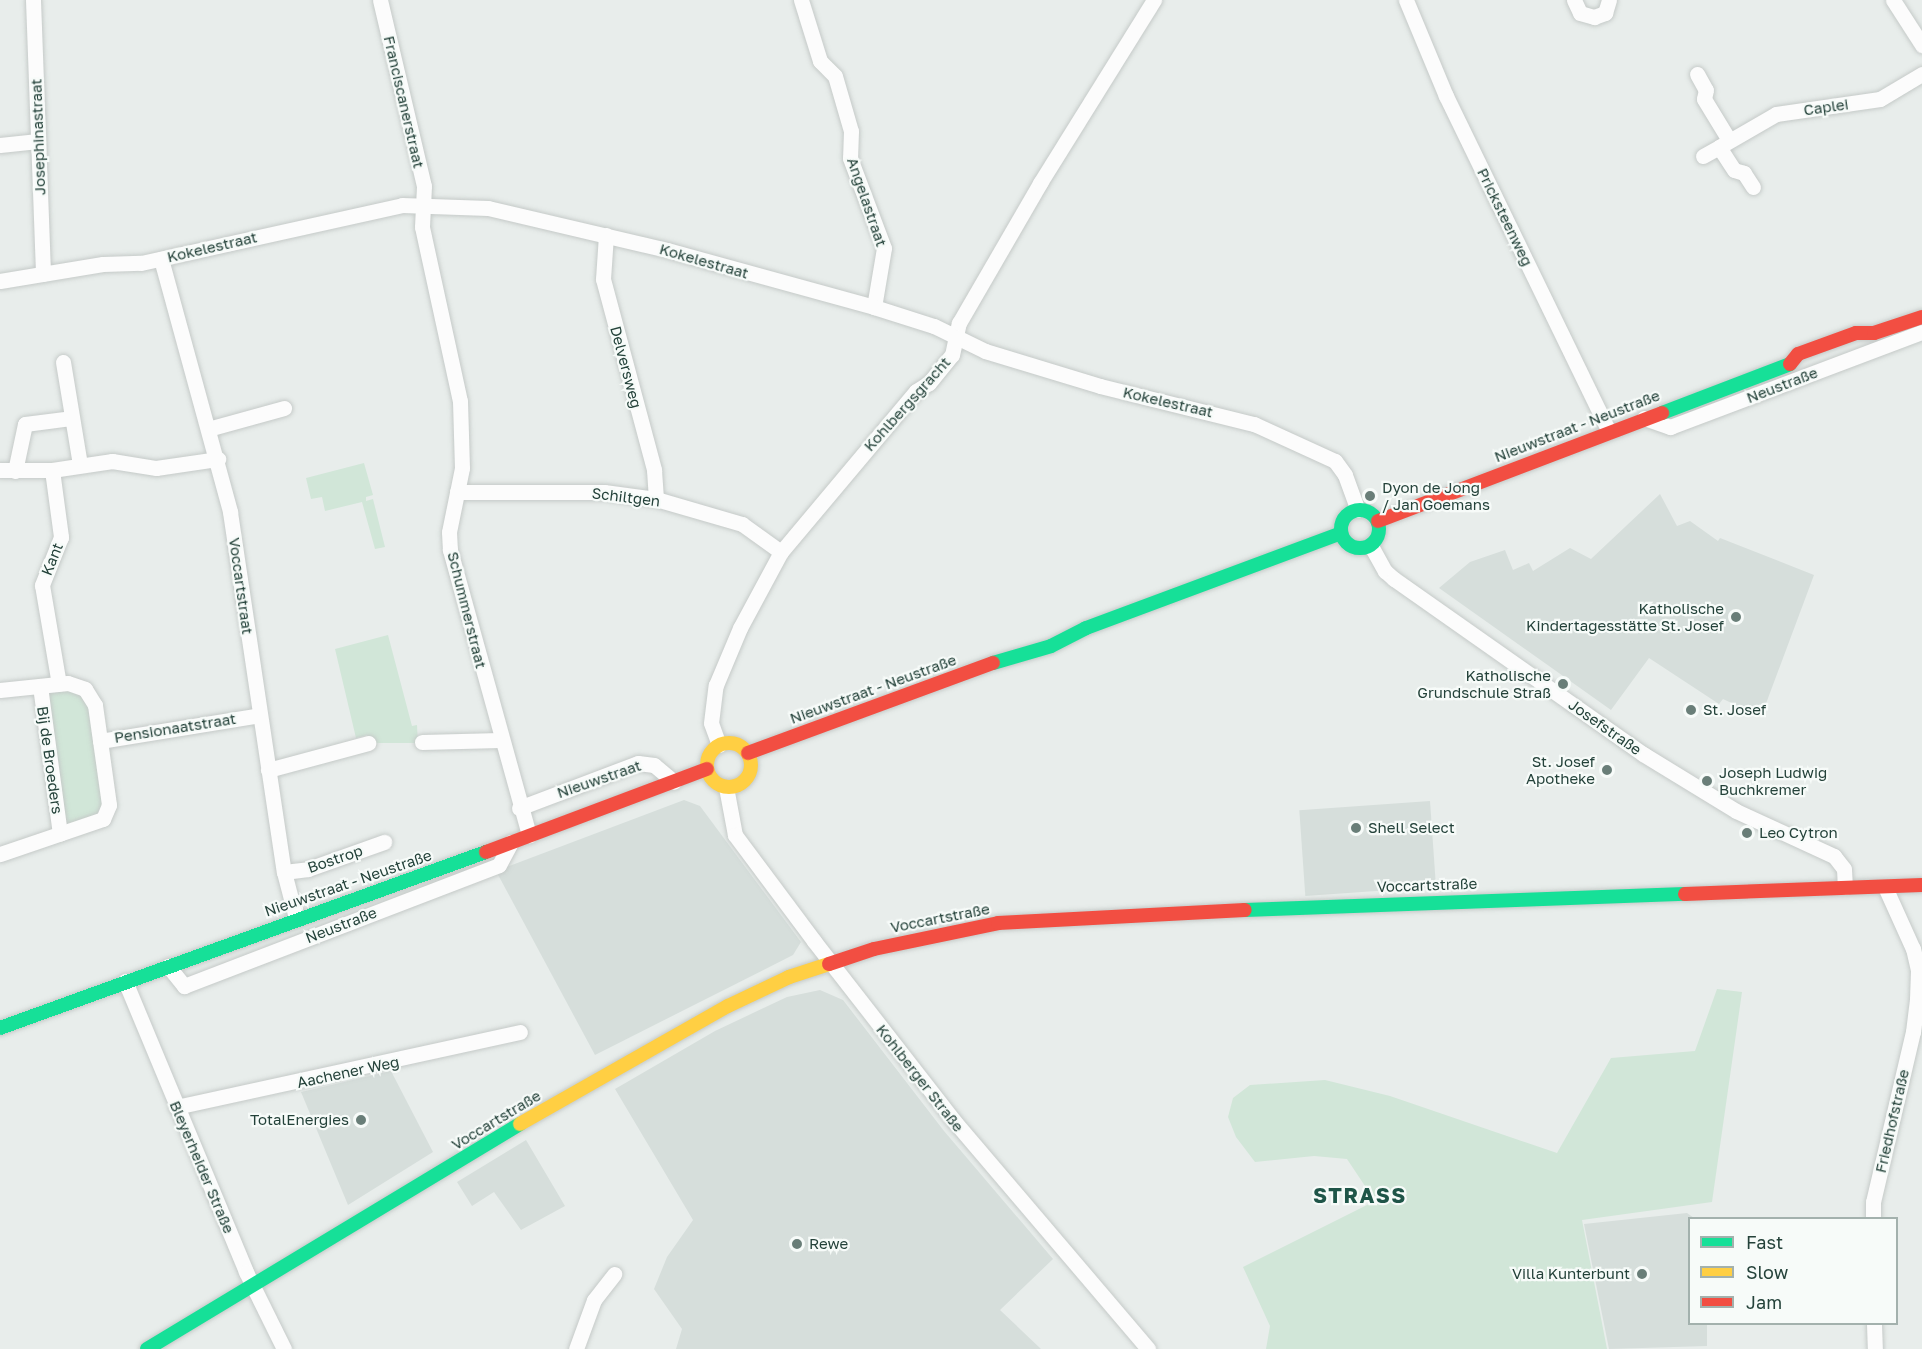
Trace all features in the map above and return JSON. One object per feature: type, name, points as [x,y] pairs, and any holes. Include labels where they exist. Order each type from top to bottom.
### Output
[{"type":"street","name":"Josephinastraat","points":[[33,0],[43,274]]},
{"type":"street","name":"Franciscanerstraat","points":[[380,0],[424,186],[424,204]]},
{"type":"street","name":"Angelastraat","points":[[801,0],[820,62],[835,76],[851,131],[849,158],[884,248],[874,307]]},
{"type":"street","name":"Kohlbergsgracht","points":[[719,745],[711,723],[716,685],[740,628],[781,552],[916,391],[929,383],[952,355],[954,336],[1040,183],[1154,0]]},
{"type":"street","name":"Pricksteenweg","points":[[1406,0],[1446,96],[1609,432]]},
{"type":"street","points":[[1574,0],[1580,13],[1594,17],[1605,13],[1609,0]]},
{"type":"street","points":[[1893,0],[1922,45]]},
{"type":"street","points":[[1697,74],[1706,90],[1704,99],[1734,170],[1744,173],[1753,187]]},
{"type":"street","name":"Caplei","points":[[1703,156],[1776,114],[1880,99],[1922,74]]},
{"type":"street","points":[[0,145],[38,141]]},
{"type":"street","name":"Kokelestraat","points":[[0,281],[161,259],[333,219],[424,204],[488,208],[606,235],[874,307],[934,326],[971,347],[1100,386],[1254,424],[1335,461],[1345,475],[1358,510]]},
{"type":"street","name":"Schummerstraat","points":[[424,204],[422,227],[460,401],[462,468],[449,532],[450,550],[500,740],[529,835]]},
{"type":"street","name":"Delversweg","points":[[606,235],[603,279],[651,461],[656,499]]},
{"type":"street","name":"Voccartstraat","points":[[161,259],[218,459],[230,512],[284,872],[296,918]]},
{"type":"street","name":"Nieuwstraat - Neustraße","points":[[1378,521],[1609,432],[1641,417],[1790,364],[1798,354],[1856,333],[1874,333],[1922,317]]},
{"type":"street","name":"Neustraße","points":[[1641,417],[1670,427],[1922,332]]},
{"type":"street","points":[[63,362],[80,465]]},
{"type":"street","points":[[208,429],[284,408]]},
{"type":"street","points":[[71,418],[26,424],[7,470],[52,470],[112,461],[156,468],[218,459]]},
{"type":"street","name":"Kant","points":[[52,470],[61,537],[42,585],[59,684]]},
{"type":"street","name":"Schiltgen","points":[[457,492],[604,492],[656,499],[742,524],[781,552]]},
{"type":"street","points":[[1358,510],[1368,512],[1378,521],[1379,534],[1371,546],[1352,547],[1341,533],[1345,517],[1358,510]]},
{"type":"street","name":"Nieuwstraat - Neustraße","points":[[748,753],[1009,657],[1051,646],[1086,628],[1341,533]]},
{"type":"street","name":"Josefstraße","points":[[1371,546],[1385,571],[1394,579],[1643,754],[1736,811],[1834,856],[1844,869],[1845,887]]},
{"type":"street","name":"Bij de Broeders","points":[[0,690],[77,684],[91,696],[100,741]]},
{"type":"street","name":"Bij de Broeders","points":[[40,686],[60,834]]},
{"type":"street","name":"Pensionaatstraat","points":[[0,855],[103,819],[109,811],[100,741],[260,715]]},
{"type":"street","points":[[422,742],[500,740]]},
{"type":"street","points":[[268,770],[368,743]]},
{"type":"street","points":[[735,743],[748,753],[752,766],[747,779],[726,787],[716,784],[707,769],[709,756],[719,745],[735,743]]},
{"type":"street","name":"Nieuwstraat","points":[[519,808],[638,763],[654,765],[674,783]]},
{"type":"street","name":"Nieuwstraat - Neustraße","points":[[0,1028],[707,769]]},
{"type":"street","name":"Kohlberger Straße","points":[[726,787],[735,835],[955,1122],[1148,1349]]},
{"type":"street","name":"Bostrop","points":[[284,872],[308,869],[384,842]]},
{"type":"street","name":"Neustraße","points":[[168,966],[184,986],[499,865],[511,842]]},
{"type":"street","name":"Voccartstraße","points":[[147,1349],[507,1132],[699,1022],[767,987],[830,961],[947,932],[1036,919],[1318,905],[1922,885]]},
{"type":"street","name":"Friedhofstraße","points":[[1873,1217],[1873,1202],[1913,1032],[1917,999],[1918,970],[1913,949],[1885,887]]},
{"type":"street","name":"Bleyerheider Straße","points":[[125,981],[253,1286],[284,1349]]},
{"type":"street","name":"Aachener Weg","points":[[176,1107],[520,1032]]},
{"type":"street","points":[[576,1349],[594,1300],[614,1274]]},
{"type":"street","points":[[1874,1325],[1875,1349]]},
{"type":"shaded area","name":"Katholische Grundschule Straß","points":[[1660,494],[1677,526],[1690,521],[1718,541],[1720,538],[1814,575],[1761,717],[1723,699],[1719,704],[1649,658],[1611,710],[1439,588],[1470,562],[1505,550],[1513,570],[1529,563],[1533,571],[1570,548],[1591,559]]},
{"type":"shaded area","points":[[684,800],[700,806],[801,942],[793,955],[595,1055],[496,871]]},
{"type":"shaded area","points":[[1430,801],[1436,887],[1305,896],[1299,810]]},
{"type":"shaded area","points":[[820,990],[843,1000],[944,1131],[1053,1259],[1000,1310],[1041,1349],[676,1349],[682,1329],[654,1289],[667,1257],[693,1220],[615,1089],[715,1031],[787,997]]},
{"type":"shaded area","name":"TotalEnergies","points":[[391,1071],[433,1152],[348,1205],[301,1092]]},
{"type":"shaded area","points":[[526,1140],[565,1206],[521,1230],[494,1192],[472,1206],[457,1182]]},
{"type":"shaded area","name":"Villa Kunterbunt","points":[[1687,1213],[1693,1217],[1688,1217],[1688,1325],[1707,1325],[1707,1346],[1609,1349],[1584,1224]]},
{"type":"green space","points":[[364,463],[373,495],[366,497],[366,501],[373,499],[385,547],[375,549],[362,502],[325,511],[322,497],[311,499],[306,478]]},
{"type":"green space","points":[[388,635],[412,726],[417,725],[418,743],[370,743],[367,735],[356,738],[335,649]]},
{"type":"green space","points":[[72,689],[87,699],[103,799],[100,813],[64,827],[44,692]]},
{"type":"green space","points":[[1717,989],[1742,992],[1712,1202],[1582,1220],[1607,1349],[1266,1349],[1270,1326],[1243,1267],[1375,1201],[1347,1159],[1314,1156],[1255,1162],[1236,1137],[1228,1117],[1233,1098],[1250,1085],[1325,1080],[1390,1096],[1557,1153],[1611,1058],[1695,1051]]},
{"type":"traffic: fast","points":[[1662,413],[1790,364]]},
{"type":"traffic: fast","points":[[1360,510],[1374,515],[1379,529],[1374,543],[1360,548],[1346,543],[1341,529],[1346,515],[1360,510]]},
{"type":"traffic: fast","points":[[993,663],[1051,646],[1086,628],[1341,533]]},
{"type":"traffic: fast","points":[[0,1028],[486,852]]},
{"type":"traffic: fast","points":[[1245,910],[1685,894]]},
{"type":"traffic: fast","points":[[147,1349],[520,1124]]},
{"type":"traffic: slow","points":[[729,743],[738,744],[745,749],[750,756],[751,765],[750,774],[745,781],[738,786],[729,787],[720,786],[713,781],[708,774],[707,765],[708,756],[713,749],[720,744],[729,743]]},
{"type":"traffic: slow","points":[[520,1124],[728,1006],[789,977],[829,964]]},
{"type":"traffic: jam","points":[[1790,364],[1798,354],[1856,333],[1874,333],[1922,317]]},
{"type":"traffic: jam","points":[[1378,521],[1662,413]]},
{"type":"traffic: jam","points":[[748,753],[993,663]]},
{"type":"traffic: jam","points":[[486,852],[707,769]]},
{"type":"traffic: jam","points":[[1685,894],[1922,885]]},
{"type":"traffic: jam","points":[[829,964],[874,949],[998,923],[1245,910]]},
{"type":"place","name":"Dyon de Jong / Jan Goemans","points":[[1370,496]]},
{"type":"place","name":"Katholische Kindertagesstätte St. Josef","points":[[1736,617]]},
{"type":"place","name":"Katholische Grundschule Straß","points":[[1563,684]]},
{"type":"place","name":"St. Josef","points":[[1691,710]]},
{"type":"place","name":"St. Josef Apotheke","points":[[1607,770]]},
{"type":"place","name":"Joseph Ludwig Buchkremer","points":[[1707,781]]},
{"type":"place","name":"Shell Select","points":[[1356,828]]},
{"type":"place","name":"Leo Cytron","points":[[1747,833]]},
{"type":"place","name":"TotalEnergies","points":[[361,1120]]},
{"type":"place","name":"Rewe","points":[[797,1244]]},
{"type":"place","name":"Villa Kunterbunt","points":[[1642,1274]]},
{"type":"district","name":"STRASS","points":[[1360,1195]]}]
